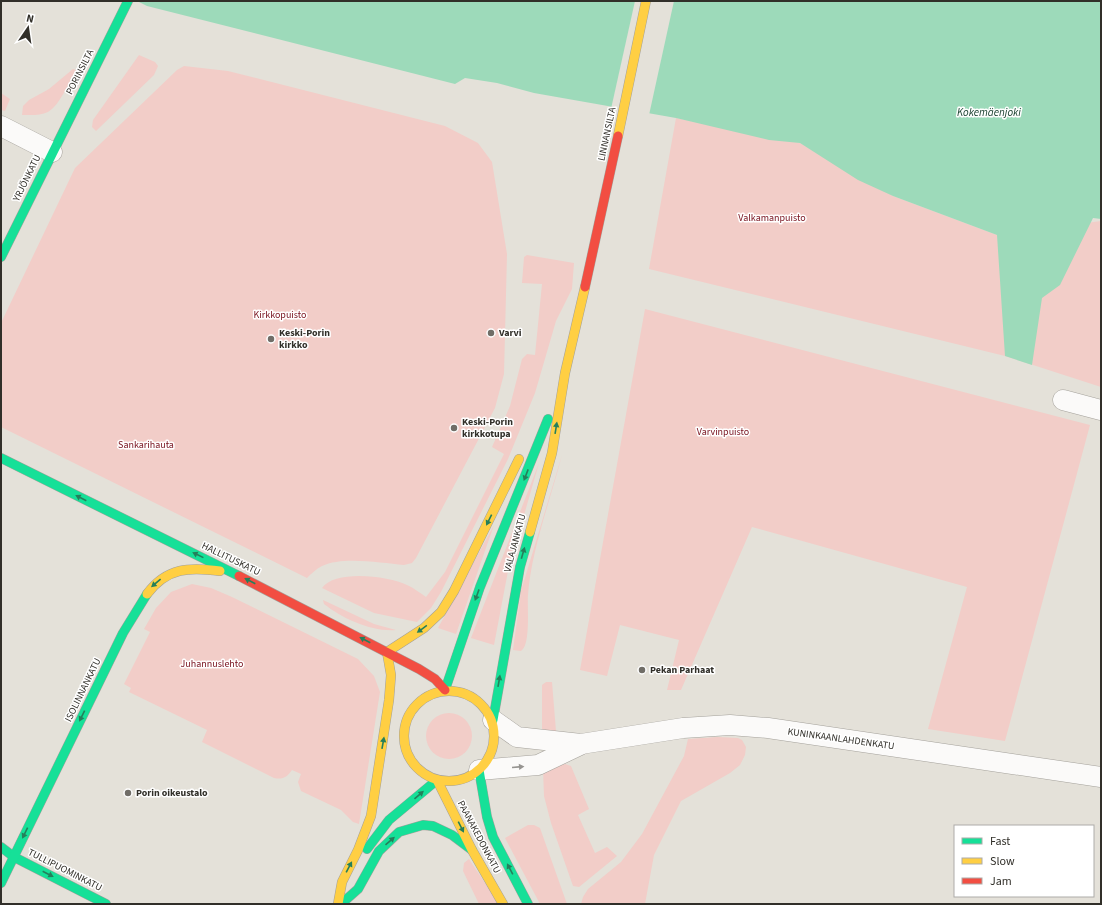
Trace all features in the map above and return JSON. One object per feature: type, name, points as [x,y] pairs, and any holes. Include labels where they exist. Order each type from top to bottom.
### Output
[{"type":"main road","name":"LINNANSILTA","points":[[589,272],[646,1]]},
{"type":"main road","name":"PORINSILTA","points":[[52,152],[127,4]]},
{"type":"main road","name":"YRJÖNKATU","points":[[1,257],[52,152]]},
{"type":"main road","name":"VALAJANKATU","points":[[493,720],[512,605],[520,567],[552,453],[565,373],[589,272]]},
{"type":"main road","name":"VALAJANKATU","points":[[445,690],[455,669],[486,572],[520,492],[565,373]]},
{"type":"main road","points":[[551,399],[565,373]]},
{"type":"main road","points":[[533,431],[543,412]]},
{"type":"main road","points":[[340,904],[342,882],[358,850],[370,816],[389,700],[391,675],[387,652],[424,628],[441,612],[454,591],[522,451]]},
{"type":"main road","name":"HALLITUSKATU","points":[[1,458],[233,572],[387,652],[434,679],[445,690]]},
{"type":"main road","name":"ISOLINNANKATU","points":[[1,882],[123,633],[142,599],[154,583],[171,573],[192,568],[233,572]]},
{"type":"main road","points":[[445,690],[462,693],[473,698],[482,705],[493,720],[494,744],[491,754],[479,770],[468,777],[458,781],[448,782],[436,780],[424,774],[415,766],[408,756],[404,734],[405,724],[411,711],[420,701],[428,696],[445,690]]},
{"type":"main road","name":"PAANAKEDONKATU","points":[[479,770],[487,817],[493,837],[528,904]]},
{"type":"main road","points":[[340,904],[374,836],[391,818],[436,780]]},
{"type":"main road","name":"PAANAKEDONKATU","points":[[436,780],[472,850],[503,904]]},
{"type":"main road","points":[[340,904],[358,889],[379,851],[399,832],[423,825],[433,826],[452,835],[472,850]]},
{"type":"main road","name":"TULLIPUOMINKATU","points":[[1,847],[14,857],[106,904]]},
{"type":"street","points":[[1,126],[52,152]]},
{"type":"street","points":[[1063,400],[1101,410]]},
{"type":"street","name":"KUNINKAANLAHDENKATU","points":[[493,720],[517,736],[581,744],[683,728],[730,726],[783,730],[1101,777]]},
{"type":"street","name":"KUNINKAANLAHDENKATU","points":[[479,770],[538,765],[581,744]]},
{"type":"green space","points":[[139,55],[155,62],[158,66],[154,75],[96,131],[92,127],[93,120]]},
{"type":"green space","name":"Kirkkopuisto","points":[[184,66],[228,71],[445,126],[478,143],[492,162],[507,254],[504,374],[495,408],[412,563],[404,565],[362,561],[340,561],[322,566],[307,578],[1,427],[1,323],[75,168],[177,70]]},
{"type":"green space","points":[[73,69],[76,70],[57,104],[53,108],[42,114],[22,115],[23,106],[29,100],[49,89]]},
{"type":"green space","points":[[1,93],[10,99],[5,111],[1,110]]},
{"type":"green space","name":"Valkamanpuisto","points":[[676,118],[800,143],[893,196],[997,235],[1101,221],[1101,387],[1005,356],[649,269]]},
{"type":"green space","points":[[527,255],[574,263],[572,289],[556,321],[535,393],[508,459],[441,592],[431,608],[417,622],[374,613],[322,588],[329,582],[338,578],[350,576],[376,577],[407,585],[426,597],[445,572],[504,454],[492,447],[510,406],[522,359],[527,354],[535,355],[542,284],[522,283],[524,257]]},
{"type":"green space","name":"Varvinpuisto","points":[[645,309],[1090,425],[1005,741],[928,729],[967,587],[752,527],[681,690],[667,690],[679,640],[620,625],[607,676],[580,670]]},
{"type":"green space","points":[[562,455],[533,561],[528,595],[528,625],[526,641],[521,651],[513,650],[521,591]]},
{"type":"green space","points":[[539,463],[508,571],[494,645],[471,638]]},
{"type":"green space","points":[[494,525],[456,634],[438,628]]},
{"type":"green space","name":"Juhannuslehto","points":[[192,584],[211,588],[232,597],[358,659],[374,676],[380,692],[359,824],[353,822],[341,810],[301,791],[298,782],[301,774],[292,770],[280,779],[274,778],[202,742],[207,730],[129,692],[131,688],[124,684],[150,632],[144,629],[156,608],[171,592]]},
{"type":"green space","points":[[323,600],[374,624],[396,630],[377,629],[358,623],[332,610],[324,604]]},
{"type":"green space","points":[[546,682],[552,682],[556,731],[542,732],[542,685]]},
{"type":"green space","points":[[449,713],[462,717],[468,723],[472,736],[468,749],[462,755],[449,759],[436,755],[430,749],[426,736],[430,723],[436,717]]},
{"type":"green space","points":[[718,737],[738,738],[742,740],[746,747],[745,755],[740,765],[730,773],[681,801],[654,855],[645,904],[581,904],[588,889],[621,862],[642,834],[684,756],[688,739]]},
{"type":"green space","points":[[565,764],[571,766],[589,809],[578,815],[595,853],[607,847],[617,856],[579,887],[573,886],[551,823],[544,796],[543,769]]},
{"type":"green space","points":[[528,825],[534,825],[540,828],[567,904],[540,904],[505,838]]},
{"type":"green space","points":[[469,859],[499,904],[479,904],[463,871],[464,863]]},
{"type":"water","name":"Kokemäenjoki","points":[[137,1],[1101,1],[1101,219],[1093,218],[1060,285],[1042,298],[1032,365],[1005,356],[997,235],[893,196],[858,180],[800,143],[769,140],[676,118],[534,93],[497,83],[465,78],[455,84],[147,6]]},
{"type":"pier","points":[[635,1],[674,1],[649,115],[611,109]]},
{"type":"traffic: fast","points":[[1,257],[128,1]]},
{"type":"traffic: fast","points":[[445,690],[480,587],[548,419]]},
{"type":"traffic: fast","points":[[1,458],[239,576]]},
{"type":"traffic: fast","points":[[493,720],[520,567],[530,532]]},
{"type":"traffic: fast","points":[[1,883],[123,633],[147,594]]},
{"type":"traffic: fast","points":[[479,770],[487,817],[493,837],[528,904]]},
{"type":"traffic: fast","points":[[367,849],[389,820],[437,780]]},
{"type":"traffic: fast","points":[[341,904],[358,889],[379,851],[399,832],[423,825],[433,826],[452,835],[472,850]]},
{"type":"traffic: fast","points":[[1,847],[14,857],[106,904]]},
{"type":"traffic: slow","points":[[618,136],[646,1]]},
{"type":"traffic: slow","points":[[530,532],[552,453],[565,373],[585,287]]},
{"type":"traffic: slow","points":[[387,652],[424,628],[441,612],[454,591],[519,459]]},
{"type":"traffic: slow","points":[[147,594],[163,578],[180,571],[189,569],[220,571]]},
{"type":"traffic: slow","points":[[338,904],[342,882],[358,850],[371,816],[389,700],[391,675],[387,652]]},
{"type":"traffic: slow","points":[[449,691],[466,694],[481,704],[491,719],[494,736],[491,753],[481,768],[466,778],[449,781],[432,778],[417,768],[407,753],[404,736],[407,719],[417,704],[432,694],[449,691]]},
{"type":"traffic: slow","points":[[437,780],[472,850],[503,904]]},
{"type":"traffic: jam","points":[[585,287],[618,136]]},
{"type":"traffic: jam","points":[[239,576],[419,669],[435,679],[445,690]]},
{"type":"place","name":"Varvi","points":[[491,333]]},
{"type":"place","name":"Keski-Porin kirkko","points":[[271,339]]},
{"type":"place","name":"Keski-Porin kirkkotupa","points":[[454,428]]},
{"type":"place","name":"Pekan Parhaat","points":[[642,670]]},
{"type":"place","name":"Porin oikeustalo","points":[[128,793]]},
{"type":"park label","name":"Sankarihauta","points":[[146,445]]}]
